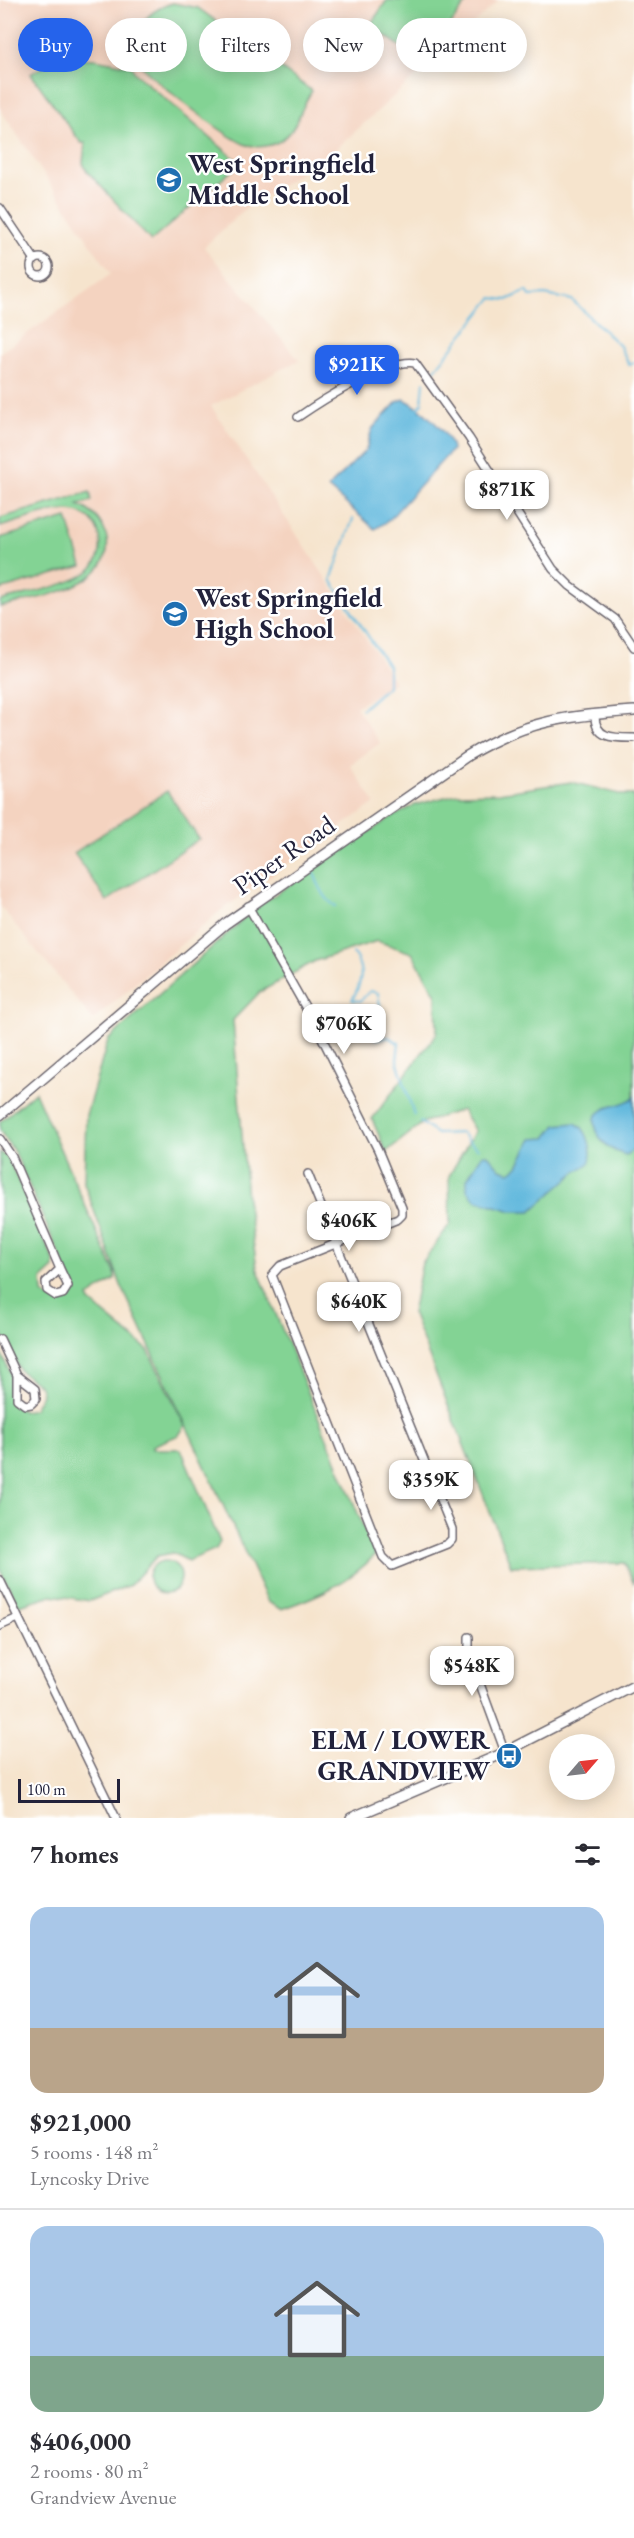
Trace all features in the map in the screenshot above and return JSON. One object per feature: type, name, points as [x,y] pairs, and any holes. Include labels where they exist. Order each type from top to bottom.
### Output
[{"type":"main road","name":"Piper Road","points":[[0,1115],[248,906],[484,746],[536,723],[634,711]]},
{"type":"main road","points":[[351,1818],[364,1816],[505,1752],[634,1686]]},
{"type":"street","points":[[0,208],[34,260]]},
{"type":"street","points":[[298,417],[371,375],[397,363],[415,363],[470,438],[553,569],[570,586],[615,619],[634,647]]},
{"type":"street","points":[[595,714],[594,724],[599,732],[607,737],[634,738]]},
{"type":"street","points":[[248,906],[299,993],[378,1150],[402,1206],[402,1215],[336,1244],[277,1268],[272,1275],[383,1557],[390,1565],[440,1548],[452,1540],[452,1529],[336,1244],[308,1174]]},
{"type":"street","points":[[0,1139],[12,1158],[60,1269]]},
{"type":"street","points":[[0,1339],[17,1375]]},
{"type":"street","points":[[0,1580],[116,1818]]},
{"type":"street","points":[[0,1626],[18,1618]]},
{"type":"street","points":[[469,1637],[469,1653],[505,1752]]},
{"type":"shaded area","name":"West Springfield High School","points":[[0,0],[499,0],[479,18],[396,18],[396,72],[420,72],[335,150],[245,209],[204,247],[299,360],[211,406],[395,682],[356,707],[380,743],[350,765],[375,803],[220,911],[93,1020],[0,906],[0,353],[111,274],[0,109]]},
{"type":"green space","points":[[387,0],[468,0],[455,18],[396,18],[396,43],[384,35],[384,18],[375,18]]},
{"type":"green space","points":[[173,3],[198,8],[212,18],[199,18],[199,72],[286,72],[312,91],[294,127],[283,139],[264,146],[244,144],[188,106],[147,72],[187,72],[187,18],[146,18]]},
{"type":"green space","points":[[93,59],[105,61],[105,72],[134,72],[236,160],[237,166],[151,241],[87,171],[83,163],[85,143],[81,143],[31,74],[34,72],[93,72]]},
{"type":"green space","points":[[90,492],[92,501],[78,505],[97,518],[106,533],[106,556],[98,569],[85,580],[69,588],[0,607],[0,601],[59,585],[88,572],[97,561],[100,552],[100,538],[94,523],[84,515],[71,511],[42,514],[0,527],[0,518]]},
{"type":"green space","points":[[67,518],[82,566],[0,590],[0,538]]},
{"type":"green space","points":[[571,782],[623,795],[634,795],[634,1584],[624,1563],[511,1566],[412,1313],[422,1263],[450,1224],[449,1176],[475,1131],[462,1110],[424,1122],[386,1152],[372,1119],[437,1033],[436,995],[412,953],[377,941],[315,961],[260,992],[233,1020],[247,1199],[257,1268],[375,1555],[354,1574],[331,1588],[281,1609],[268,1602],[121,1285],[84,1183],[86,1115],[108,1040],[258,906],[390,818],[415,805],[457,794],[499,793]]},
{"type":"green space","points":[[167,791],[199,839],[107,901],[74,853]]},
{"type":"green space","points":[[35,1092],[115,1273],[115,1279],[88,1297],[90,1302],[148,1350],[185,1426],[179,1435],[152,1446],[152,1449],[181,1449],[220,1542],[216,1549],[188,1561],[173,1553],[157,1556],[130,1585],[90,1601],[52,1595],[19,1605],[0,1570],[0,1350],[13,1379],[11,1395],[16,1407],[23,1411],[34,1409],[42,1394],[40,1386],[20,1371],[0,1329],[0,1152],[8,1158],[54,1261],[54,1268],[42,1279],[43,1293],[52,1299],[61,1299],[71,1290],[72,1284],[15,1153],[0,1131],[0,1122]]},
{"type":"green space","points":[[165,1561],[176,1566],[181,1577],[176,1588],[165,1593],[154,1588],[149,1577],[154,1566]]},
{"type":"water","points":[[404,399],[417,407],[440,428],[452,450],[388,521],[375,529],[328,488],[366,450],[372,429],[397,402]]},
{"type":"water","points":[[634,1097],[634,1149],[626,1155],[613,1150],[603,1142],[597,1132],[595,1118],[603,1110]]},
{"type":"water","points":[[575,1123],[580,1126],[589,1141],[591,1153],[589,1164],[577,1171],[531,1211],[512,1211],[476,1200],[467,1190],[467,1179],[482,1155],[487,1154],[500,1169],[510,1172],[518,1166],[532,1139],[546,1138],[556,1125]]},
{"type":"waterway","points":[[433,372],[492,298],[507,300],[527,291],[530,296],[545,295],[572,300],[620,346],[629,365],[634,362]]},
{"type":"waterway","points":[[417,411],[422,403],[424,382]]},
{"type":"waterway","points":[[353,519],[331,580],[388,666],[388,686],[362,709]]},
{"type":"waterway","points":[[314,873],[325,896],[336,906]]},
{"type":"waterway","points":[[353,953],[357,959],[361,976],[352,1000],[360,1001],[370,991],[378,993],[380,1006],[370,1022],[369,1031],[376,1039],[388,1037],[399,1043],[397,1060],[414,1115]]},
{"type":"waterway","points":[[420,1122],[437,1134],[462,1133],[479,1149]]},
{"type":"place","name":"West Springfield Middle School","points":[[169,180]]},
{"type":"place","name":"West Springfield High School","points":[[175,614]]},
{"type":"place","name":"ELM / LOWER GRANDVIEW","points":[[509,1756]]}]
